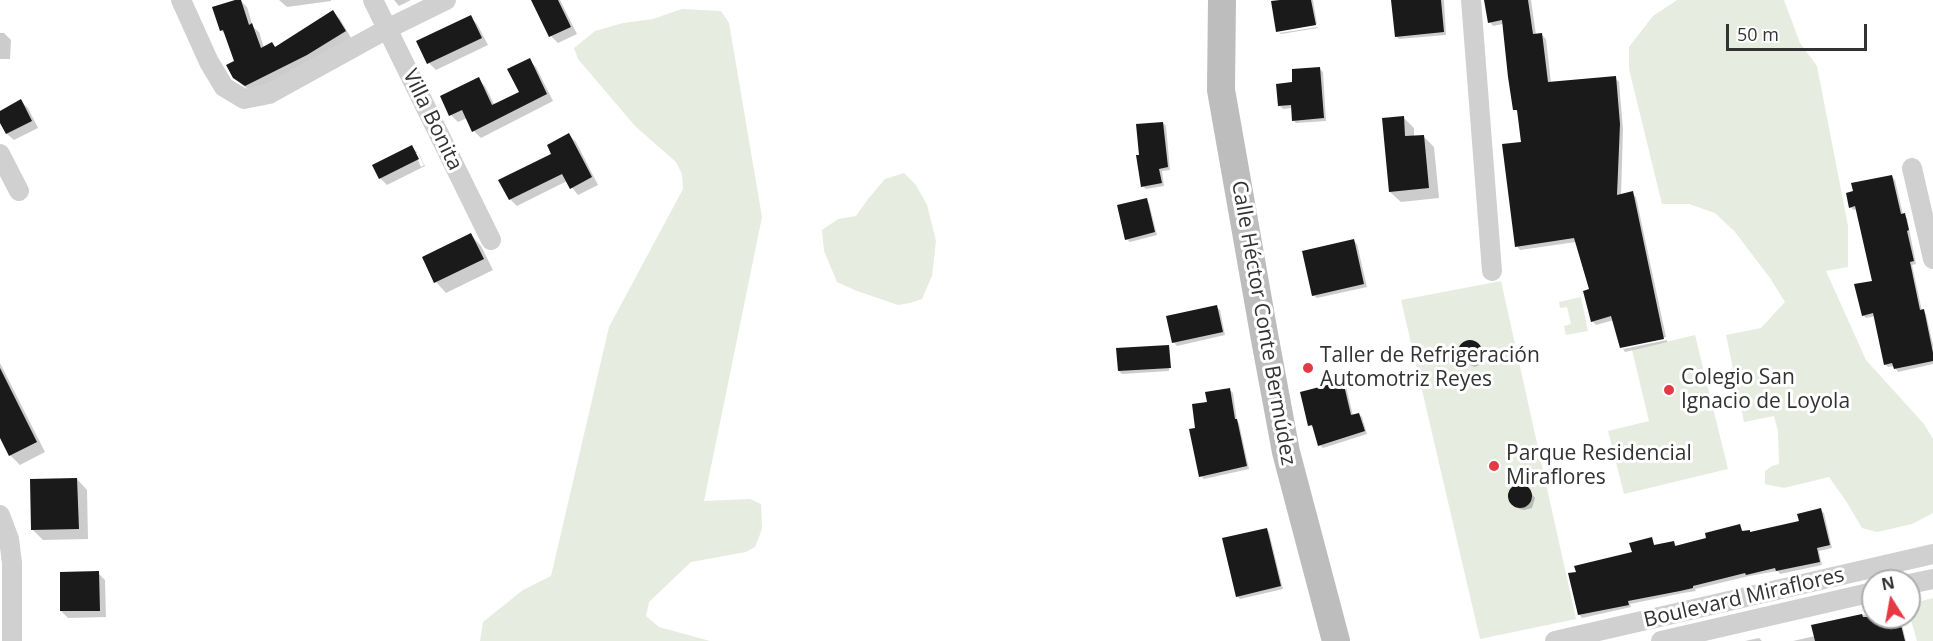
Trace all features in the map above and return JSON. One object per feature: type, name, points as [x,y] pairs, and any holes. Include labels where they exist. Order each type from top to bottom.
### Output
[{"type":"street","points":[[181,0],[209,63],[224,87],[244,99],[269,94],[387,29],[446,0]]},
{"type":"street","name":"Villa Bonita","points":[[373,0],[491,240]]},
{"type":"street","name":"Calle Héctor Conte Bermúdez","points":[[1222,0],[1221,90],[1260,311],[1286,453],[1336,641]]},
{"type":"street","points":[[1471,0],[1492,271]]},
{"type":"street","points":[[0,154],[19,191]]},
{"type":"street","points":[[1912,168],[1933,258]]},
{"type":"street","points":[[0,515],[9,539],[12,563],[12,641]]},
{"type":"street","name":"Boulevard Miraflores","points":[[1555,641],[1578,638],[1933,554]]},
{"type":"street","points":[[1661,641],[1861,595]]},
{"type":"shaded area","points":[[1677,0],[1784,0],[1800,43],[1817,66],[1848,226],[1848,267],[1826,271],[1866,360],[1924,424],[1933,439],[1933,513],[1912,524],[1877,532],[1862,528],[1829,477],[1784,488],[1765,484],[1765,471],[1779,464],[1778,431],[1774,416],[1744,422],[1726,335],[1761,328],[1785,302],[1735,232],[1715,213],[1689,204],[1662,204],[1629,69],[1629,47],[1653,16]]},
{"type":"shaded area","points":[[682,9],[721,11],[729,23],[762,217],[704,501],[750,499],[761,504],[762,528],[755,547],[746,552],[691,562],[649,602],[646,616],[659,627],[710,641],[480,641],[483,622],[523,590],[551,576],[609,327],[683,189],[682,174],[676,162],[635,126],[578,59],[574,48],[595,31],[623,23],[653,19]]},
{"type":"shaded area","points":[[904,173],[916,185],[927,205],[936,241],[932,276],[922,299],[898,305],[837,282],[824,251],[822,230],[838,219],[856,216],[885,179]]},
{"type":"shaded area","points":[[1501,281],[1576,619],[1480,639],[1401,300]]},
{"type":"shaded area","points":[[1581,297],[1588,331],[1566,335],[1564,326],[1571,324],[1567,307],[1560,308],[1559,302]]},
{"type":"shaded area","points":[[1695,335],[1728,469],[1624,494],[1608,431],[1649,421],[1632,350]]},
{"type":"shaded area","points":[[1933,598],[1933,641],[1917,641],[1914,629],[1921,629],[1921,601]]},
{"type":"building","points":[[241,0],[249,25],[252,23],[261,48],[272,42],[275,47],[333,10],[346,31],[307,55],[245,86],[233,78],[226,65],[234,61],[212,7]]},
{"type":"building","points":[[531,0],[558,0],[571,27],[549,37]]},
{"type":"building","points":[[1311,0],[1316,25],[1276,32],[1271,1]]},
{"type":"building","points":[[1391,0],[1441,0],[1444,32],[1395,37]]},
{"type":"building","points":[[1484,0],[1528,0],[1533,34],[1542,33],[1548,82],[1616,76],[1620,124],[1617,195],[1633,191],[1664,339],[1620,348],[1611,316],[1591,322],[1583,291],[1589,289],[1574,238],[1515,247],[1502,144],[1521,142],[1517,110],[1513,110],[1502,20],[1488,23]]},
{"type":"building","points":[[471,15],[482,38],[427,64],[416,41]]},
{"type":"building","points":[[530,58],[547,94],[472,132],[462,110],[449,116],[440,96],[479,77],[492,105],[519,92],[507,69]]},
{"type":"building","points":[[1320,67],[1324,118],[1292,121],[1291,105],[1278,106],[1276,84],[1292,82],[1292,69]]},
{"type":"building","points":[[21,99],[32,121],[6,134],[0,123],[0,111]]},
{"type":"building","points":[[1404,116],[1405,136],[1424,135],[1429,188],[1389,192],[1382,118]]},
{"type":"building","points":[[1163,122],[1168,167],[1159,169],[1162,183],[1141,187],[1136,155],[1139,155],[1136,124]]},
{"type":"building","points":[[569,133],[592,177],[570,189],[562,174],[509,200],[498,180],[551,154],[547,145]]},
{"type":"building","points":[[412,145],[419,159],[379,179],[372,165]]},
{"type":"building","points":[[1892,175],[1901,214],[1905,213],[1909,230],[1907,231],[1914,261],[1910,262],[1920,310],[1924,309],[1933,353],[1933,361],[1894,369],[1892,363],[1884,365],[1873,313],[1862,316],[1854,284],[1872,281],[1855,206],[1849,208],[1846,193],[1853,191],[1851,183]]},
{"type":"building","points":[[1147,198],[1155,232],[1125,240],[1117,205]]},
{"type":"building","points":[[471,233],[484,259],[434,283],[422,257]]},
{"type":"building","points":[[1354,239],[1364,284],[1312,296],[1302,251]]},
{"type":"building","points":[[1217,305],[1223,332],[1172,343],[1166,316]]},
{"type":"building","points":[[1470,340],[1478,344],[1482,352],[1478,360],[1470,364],[1462,360],[1458,352],[1462,344]]},
{"type":"building","points":[[1169,345],[1171,368],[1118,371],[1116,348]]},
{"type":"building","points":[[0,368],[37,442],[9,456],[0,438]]},
{"type":"building","points":[[1343,381],[1351,415],[1359,413],[1365,431],[1318,446],[1312,425],[1308,426],[1300,392]]},
{"type":"building","points":[[1230,388],[1247,466],[1199,477],[1189,429],[1195,428],[1192,404],[1207,402],[1205,392]]},
{"type":"building","points":[[77,478],[79,529],[31,530],[30,479]]},
{"type":"building","points":[[1520,484],[1529,487],[1532,496],[1529,505],[1520,508],[1511,505],[1508,496],[1511,487]]},
{"type":"building","points":[[1821,508],[1830,545],[1817,548],[1820,562],[1776,571],[1775,568],[1746,575],[1745,573],[1693,586],[1693,588],[1628,601],[1629,605],[1578,615],[1568,573],[1576,572],[1574,566],[1632,552],[1629,543],[1652,537],[1654,545],[1674,541],[1675,546],[1706,538],[1705,533],[1740,524],[1742,531],[1750,530],[1750,532],[1799,521],[1797,514]]},
{"type":"building","points":[[1267,528],[1281,586],[1236,597],[1222,538]]},
{"type":"building","points":[[99,571],[100,611],[60,611],[60,572]]},
{"type":"building","points":[[1861,614],[1861,629],[1902,629],[1905,641],[1815,641],[1811,625]]},
{"type":"place","name":"Taller de Refrigeración Automotriz Reyes","points":[[1308,368]]},
{"type":"place","name":"Colegio San Ignacio de Loyola","points":[[1669,390]]},
{"type":"place","name":"Parque Residencial Miraflores","points":[[1494,466]]}]
